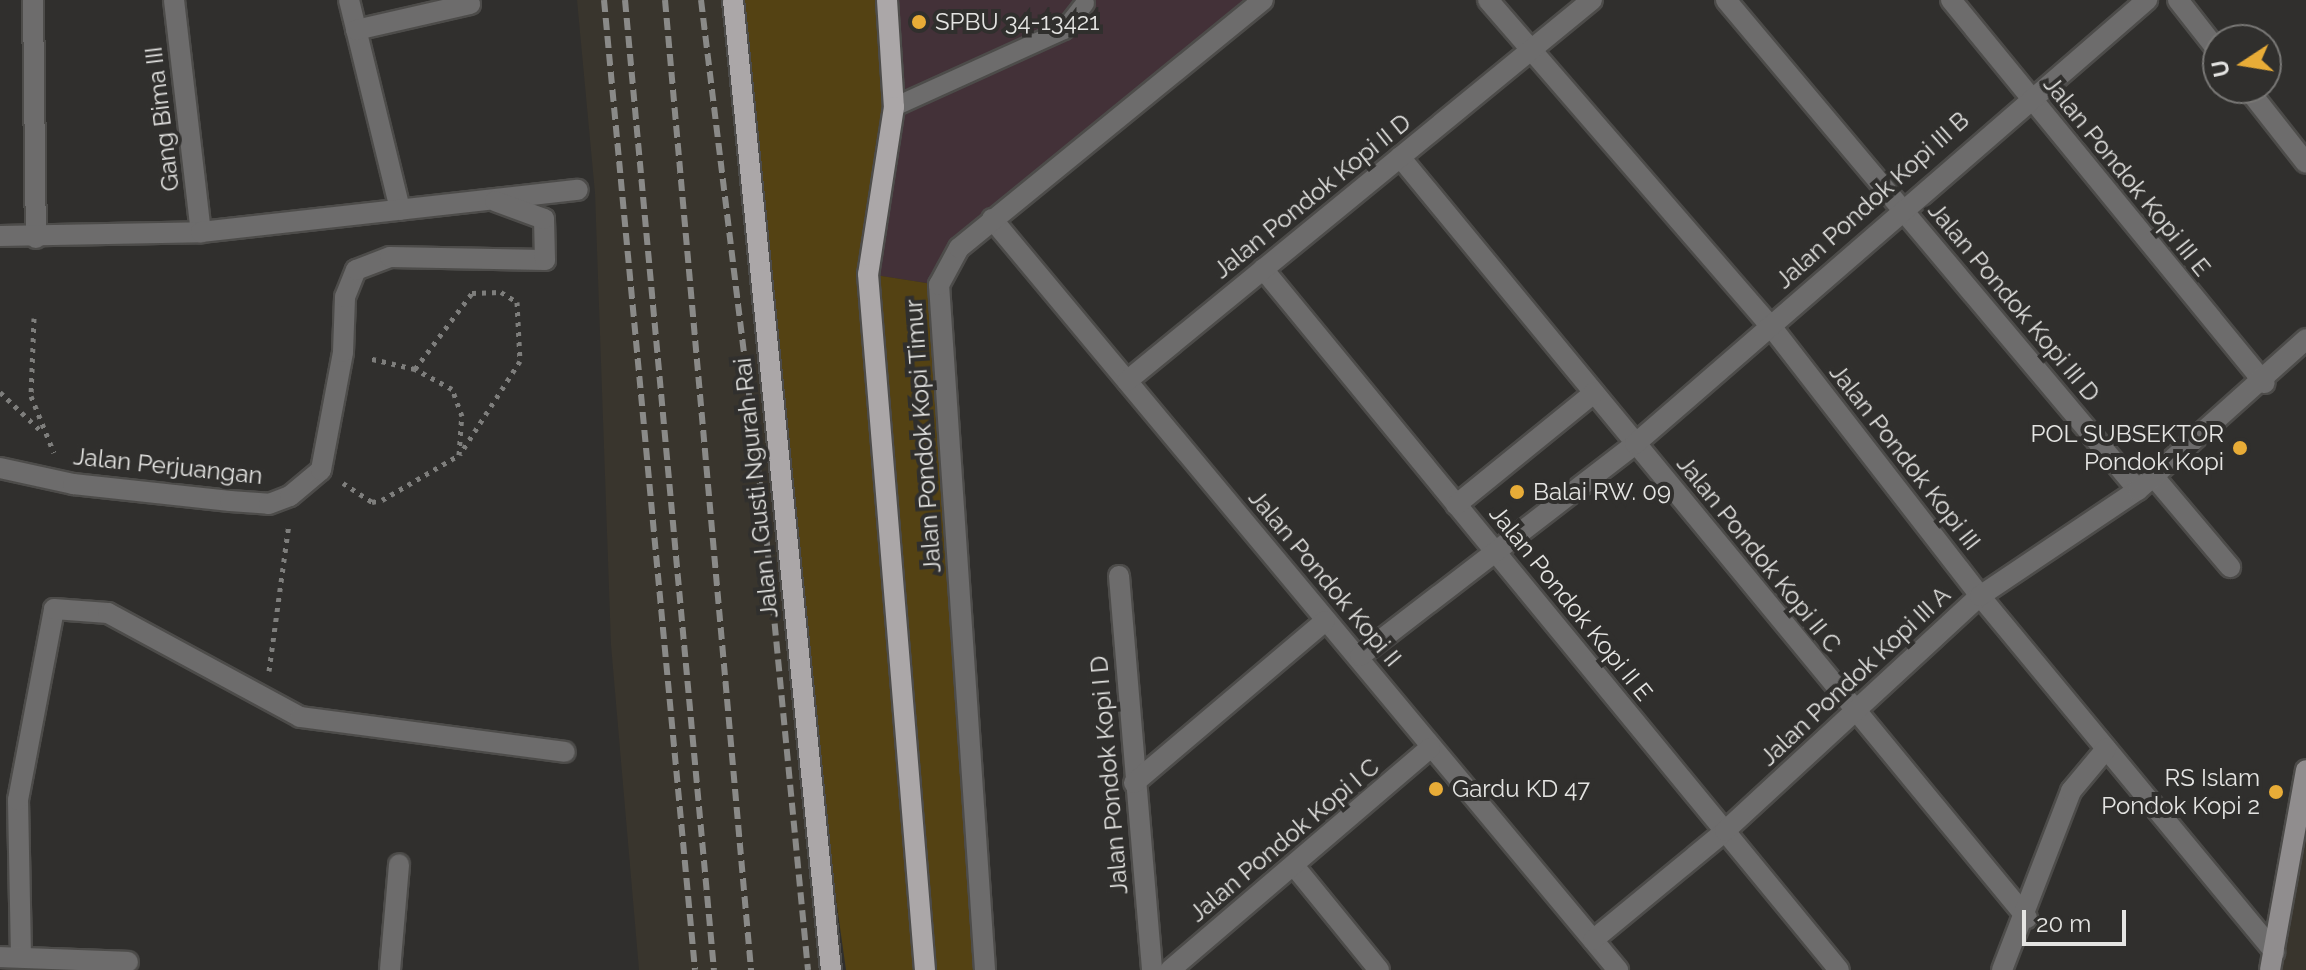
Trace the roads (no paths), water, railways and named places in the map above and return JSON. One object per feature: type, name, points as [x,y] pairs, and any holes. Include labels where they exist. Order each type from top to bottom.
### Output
[{"type":"main road","name":"Jalan I Gusti Ngurah Rai","points":[[733,0],[831,970]]},
{"type":"main road","points":[[887,0],[894,107],[868,274],[925,970]]},
{"type":"main road","points":[[2272,961],[2306,770]]},
{"type":"street","points":[[33,0],[36,238]]},
{"type":"street","name":"Gang Bima III","points":[[174,0],[201,232]]},
{"type":"street","points":[[349,0],[400,210]]},
{"type":"street","name":"Jalan Pondok Kopi Timur","points":[[985,970],[939,285],[959,248],[1263,0]]},
{"type":"street","name":"Jalan Pondok Kopi III","points":[[1488,0],[1770,325],[1980,596],[2106,749],[2272,961]]},
{"type":"street","name":"Jalan Pondok Kopi II D","points":[[1127,381],[1592,0]]},
{"type":"street","name":"Jalan Pondok Kopi III D","points":[[1726,0],[1902,210],[2146,484],[2230,567]]},
{"type":"street","name":"Jalan Pondok Kopi III E","points":[[1951,0],[2264,383]]},
{"type":"street","name":"Jalan Pondok Kopi III B","points":[[1635,444],[2027,96],[2147,0]]},
{"type":"street","points":[[2178,0],[2202,31]]},
{"type":"street","points":[[356,30],[470,4]]},
{"type":"street","points":[[2260,104],[2305,158]]},
{"type":"street","name":"Jalan Pondok Kopi II C","points":[[1400,157],[1854,712],[2027,918]]},
{"type":"street","points":[[0,236],[36,238],[201,232],[578,190]]},
{"type":"street","name":"Jalan Perjuangan","points":[[0,468],[73,484],[269,504],[290,496],[321,470],[343,352],[345,297],[356,270],[390,257],[545,260],[544,219],[495,201]]},
{"type":"street","name":"Jalan Pondok Kopi II","points":[[992,219],[1325,621],[1360,656],[1430,748],[1618,970]]},
{"type":"street","name":"Jalan Pondok Kopi II E","points":[[1263,269],[1839,970]]},
{"type":"street","name":"Jalan Pondok Kopi III A","points":[[1593,940],[1725,831],[1980,596],[2146,484],[2264,383],[2306,339]]},
{"type":"street","points":[[1456,505],[1594,393]]},
{"type":"street","points":[[1360,656],[1499,556],[1635,444]]},
{"type":"street","name":"Jalan Pondok Kopi I D","points":[[1119,576],[1152,970]]},
{"type":"street","points":[[21,956],[18,800],[52,612],[108,613],[300,717],[565,752]]},
{"type":"street","points":[[1134,783],[1325,621]]},
{"type":"street","name":"Jalan Pondok Kopi I C","points":[[1170,970],[1295,867],[1430,748]]},
{"type":"street","points":[[2002,970],[2027,918],[2071,791],[2106,749]]},
{"type":"street","points":[[390,970],[399,864]]},
{"type":"street","points":[[1295,867],[1379,970]]},
{"type":"street","points":[[0,957],[128,962]]},
{"type":"lane","points":[[894,107],[1064,30],[1085,3]]},
{"type":"railway","points":[[604,0],[695,970]]},
{"type":"railway","points":[[625,0],[714,970]]},
{"type":"railway","points":[[665,0],[751,970]]},
{"type":"railway","points":[[701,0],[766,534],[808,970]]},
{"type":"place","name":"SPBU 34-13421","points":[[919,22]]},
{"type":"place","name":"POL SUBSEKTOR Pondok Kopi","points":[[2240,448]]},
{"type":"place","name":"Balai RW. 09","points":[[1517,492]]},
{"type":"place","name":"Gardu KD 47","points":[[1436,789]]},
{"type":"place","name":"RS Islam Pondok Kopi 2","points":[[2276,792]]}]
